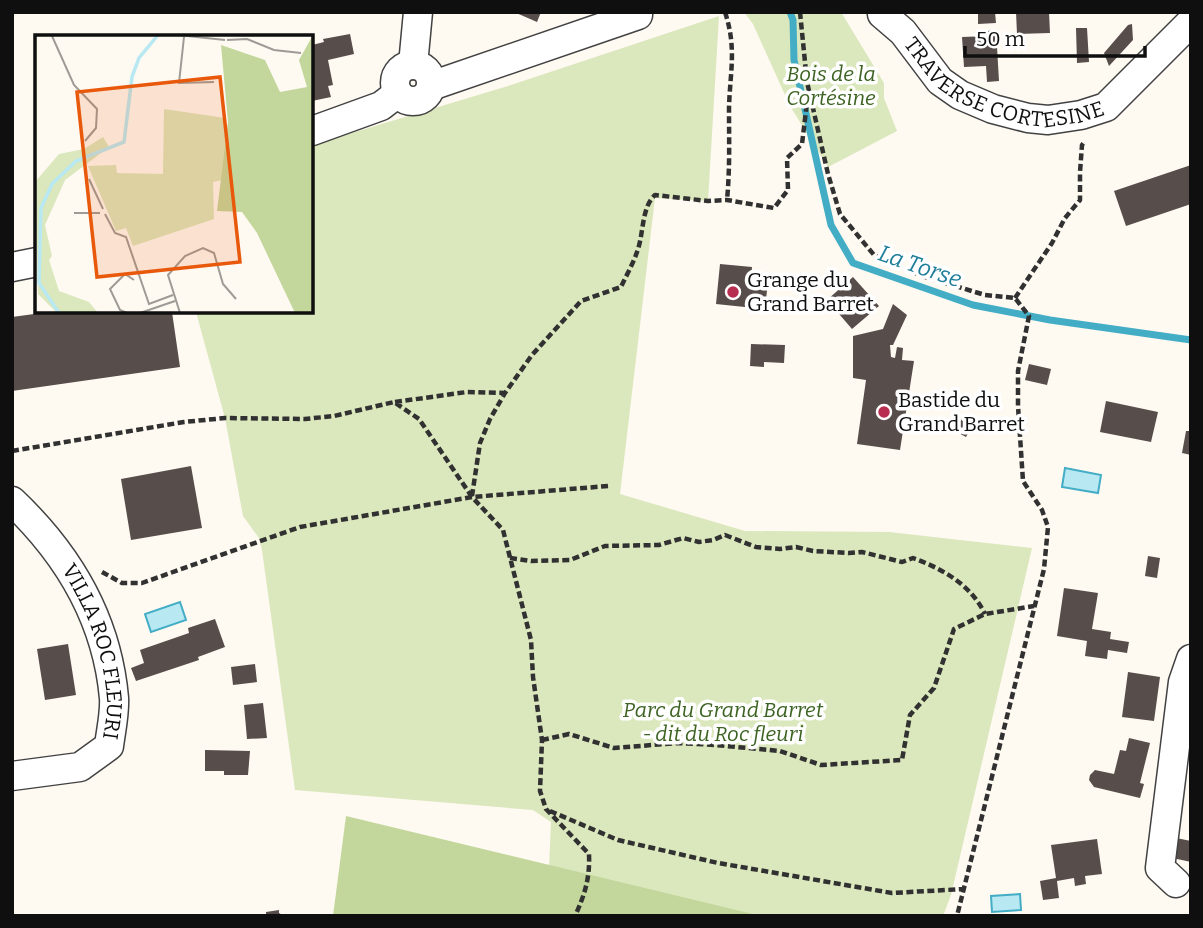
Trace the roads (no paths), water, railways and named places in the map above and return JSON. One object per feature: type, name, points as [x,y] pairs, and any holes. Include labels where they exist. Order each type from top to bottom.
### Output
[{"type":"street","points":[[413,65],[418,12]]},
{"type":"street","name":"TRAVERSE CORTESINE","points":[[881,14],[902,32],[940,81],[960,95],[993,109],[1048,120],[1105,107],[1191,22]]},
{"type":"street","points":[[431,86],[638,15]]},
{"type":"street","points":[[413,65],[420,66],[429,74],[431,86],[427,96],[417,101],[407,100],[398,93],[395,83],[399,72],[413,65]]},
{"type":"street","points":[[313,131],[381,106],[398,93]]},
{"type":"street","points":[[12,267],[35,262]]},
{"type":"street","name":"VILLA ROC FLEURI","points":[[12,776],[80,767],[109,746],[114,699],[101,630],[78,581],[19,507]]},
{"type":"street","points":[[1176,883],[1160,868],[1183,682],[1191,659]]},
{"type":"water","points":[[1065,468],[1101,475],[1098,493],[1062,487]]},
{"type":"water","points":[[180,602],[186,620],[151,632],[145,614]]},
{"type":"water","points":[[1020,894],[1021,910],[992,912],[991,896]]},
{"type":"waterway","name":"La Torse","points":[[790,12],[793,20],[794,60],[831,225],[853,263],[973,305],[1050,320],[1191,340]]},
{"type":"place","name":"Grange du Grand Barret","points":[[733,292]]},
{"type":"place","name":"Bastide du Grand Barret","points":[[884,412]]},
{"type":"park label","name":"Bois de la Cortésine","points":[[831,86]]},
{"type":"park label","name":"Parc du Grand Barret - dit du Roc fleuri","points":[[723,722]]}]
